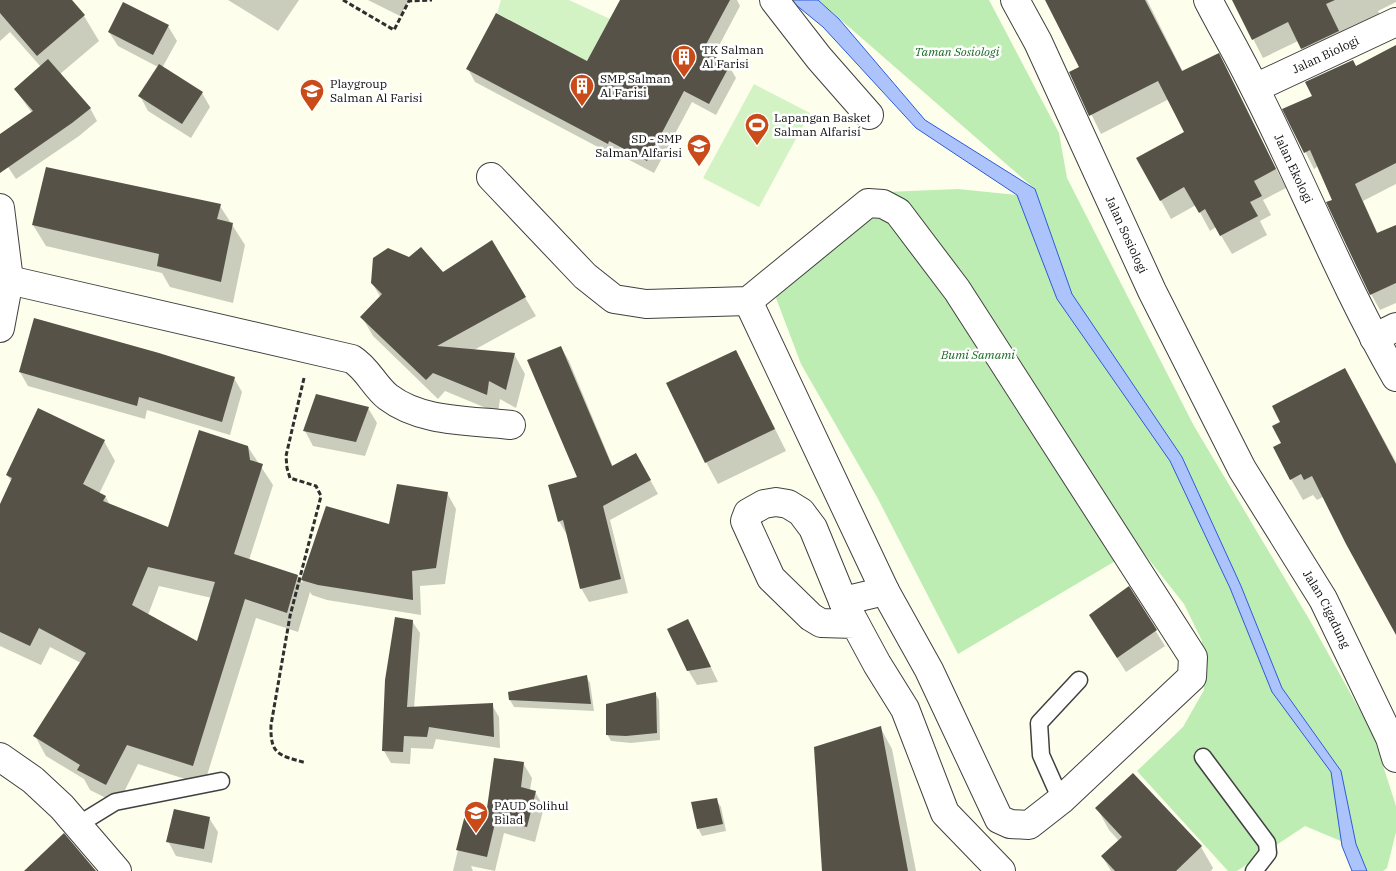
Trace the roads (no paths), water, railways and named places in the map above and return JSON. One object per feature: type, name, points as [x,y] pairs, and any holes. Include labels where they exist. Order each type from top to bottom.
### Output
[{"type":"street","points":[[774,0],[819,58],[869,115]]},
{"type":"street","name":"Jalan Sosiologi","points":[[1015,0],[1038,42],[1152,291],[1242,469]]},
{"type":"street","name":"Jalan Ekologi","points":[[1208,0],[1255,88],[1326,243],[1385,333],[1396,377]]},
{"type":"street","name":"Jalan Biologi","points":[[1255,88],[1396,22]]},
{"type":"street","points":[[491,177],[585,276],[614,299],[646,304],[748,301],[868,203],[883,204],[898,212],[956,290],[1194,657],[1192,677],[1062,800],[1029,825],[1010,824],[999,819],[928,670],[885,591],[748,301]]},
{"type":"street","points":[[0,208],[9,280],[0,328]]},
{"type":"street","points":[[9,280],[352,359],[362,366],[381,391],[408,410],[429,416],[511,425]]},
{"type":"street","name":"Jalan Cigadung","points":[[1242,469],[1323,600],[1390,738],[1396,758]]},
{"type":"street","points":[[885,591],[849,612],[905,709],[945,813],[1001,871]]},
{"type":"street","points":[[0,757],[33,780],[62,808],[117,871]]},
{"type":"lane","points":[[1062,800],[1041,756],[1039,723],[1079,680]]},
{"type":"lane","points":[[1203,757],[1267,843],[1268,853],[1254,871]]},
{"type":"lane","points":[[76,826],[115,802],[221,782]]},
{"type":"water","points":[[790,0],[818,0],[839,19],[925,120],[1035,189],[1072,294],[1182,457],[1241,586],[1282,688],[1341,771],[1356,844],[1367,871],[1352,871],[1342,846],[1331,772],[1272,692],[1230,588],[1170,461],[1057,299],[1017,195],[916,128],[823,27]]},
{"type":"place","name":"TK Salman Al Farisi","points":[[684,78]]},
{"type":"place","name":"SMP Salman Al Farisi","points":[[582,107]]},
{"type":"place","name":"Playgroup Salman Al Farisi","points":[[312,112]]},
{"type":"place","name":"Lapangan Basket Salman Alfarisi","points":[[757,146]]},
{"type":"place","name":"SD - SMP Salman Alfarisi","points":[[699,167]]},
{"type":"place","name":"PAUD Solihul Bilad","points":[[476,834]]},
{"type":"park label","name":"Taman Sosiologi","points":[[957,52]]},
{"type":"park label","name":"Bumi Samami","points":[[978,355]]}]
